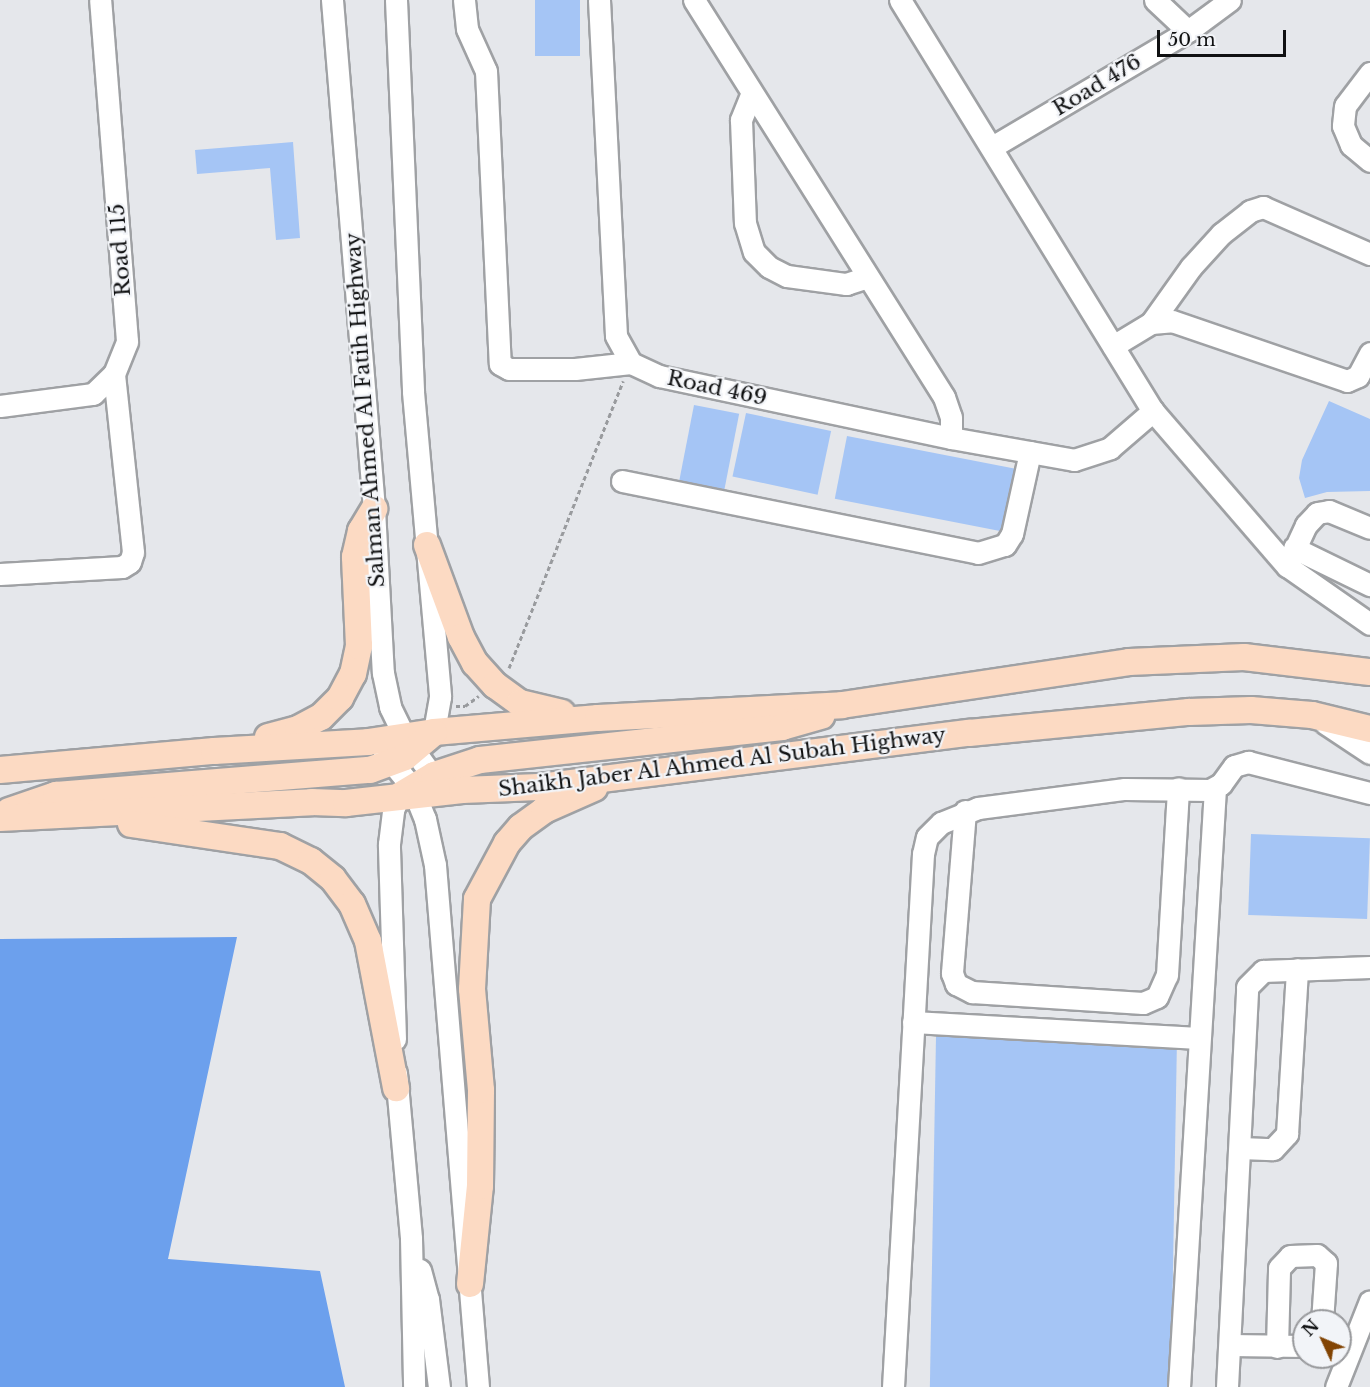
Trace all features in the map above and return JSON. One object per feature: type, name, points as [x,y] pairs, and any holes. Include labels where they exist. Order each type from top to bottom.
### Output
[{"type":"main road","points":[[214,751],[298,729],[321,717],[340,698],[353,674],[358,646],[354,557],[362,531],[374,509]]},
{"type":"main road","points":[[427,545],[467,651],[495,685],[534,708],[598,718]]},
{"type":"main road","name":"Shaikh Jaber Al Ahmed Al Subah Highway","points":[[0,770],[214,751],[368,742],[404,751],[434,732],[598,718],[842,705],[1129,662],[1244,657],[1370,672]]},
{"type":"main road","points":[[408,794],[434,775],[480,760],[782,727],[842,705]]},
{"type":"main road","name":"Shaikh Jaber Al Ahmed Al Subah Highway","points":[[0,816],[81,816],[462,790],[539,787],[969,733],[1190,712],[1251,710],[1312,715],[1370,729]]},
{"type":"main road","points":[[0,816],[56,795],[357,772],[404,751]]},
{"type":"main road","points":[[470,1284],[480,1186],[481,1090],[472,978],[477,899],[507,843],[520,827],[544,810],[622,777]]},
{"type":"main road","points":[[81,816],[280,846],[311,861],[333,879],[352,904],[368,941],[396,1088]]},
{"type":"street","name":"Road 115","points":[[0,406],[93,394],[114,374],[127,342],[100,0]]},
{"type":"street","name":"Salman Ahmed Al Fatih Highway","points":[[332,0],[374,509],[383,673],[390,707],[404,751],[434,775],[462,790]]},
{"type":"street","points":[[396,0],[410,338],[440,706],[434,732]]},
{"type":"street","points":[[464,0],[467,29],[486,71],[500,364],[509,369],[575,369],[631,363],[616,336],[599,0]]},
{"type":"street","points":[[694,0],[751,95],[944,397],[951,417],[951,438]]},
{"type":"street","points":[[900,0],[1153,411],[1290,557],[1370,624]]},
{"type":"street","name":"Road 476","points":[[992,147],[1188,31],[1230,0]]},
{"type":"street","points":[[1169,4],[1188,31]]},
{"type":"street","points":[[1370,73],[1345,106],[1343,126],[1351,145],[1370,161]]},
{"type":"street","points":[[751,95],[741,120],[745,223],[754,252],[769,267],[787,276],[846,284],[867,277]]},
{"type":"street","points":[[1113,346],[1151,323],[1191,267],[1221,234],[1250,211],[1263,207],[1370,254]]},
{"type":"street","points":[[1151,323],[1172,321],[1340,381],[1358,376],[1370,353]]},
{"type":"street","name":"Road 469","points":[[631,363],[658,376],[951,438],[1074,460],[1110,448],[1153,411]]},
{"type":"street","points":[[0,574],[122,567],[130,562],[133,552],[114,374]]},
{"type":"street","points":[[622,481],[978,553],[1005,545],[1012,534],[1030,452]]},
{"type":"street","points":[[1290,557],[1317,513],[1329,511],[1370,528]]},
{"type":"street","points":[[1290,557],[1370,585]]},
{"type":"street","points":[[1312,715],[1370,753]]},
{"type":"street","points":[[404,751],[408,794],[430,836],[440,897],[478,1387]]},
{"type":"street","points":[[1179,1387],[1215,788],[1234,766],[1248,762],[1370,794]]},
{"type":"street","points":[[965,811],[952,967],[956,984],[972,992],[1143,1003],[1158,997],[1167,975],[1178,788]]},
{"type":"street","points":[[893,1387],[923,854],[927,837],[941,823],[965,811],[1125,789],[1215,788]]},
{"type":"street","points":[[408,794],[393,810],[390,844],[396,1088],[411,1238],[414,1387]]},
{"type":"street","points":[[1227,1387],[1247,987],[1263,971],[1370,967]]},
{"type":"street","points":[[1240,1148],[1273,1149],[1287,1134],[1297,969]]},
{"type":"street","points":[[913,1022],[1199,1038]]},
{"type":"street","points":[[411,1238],[428,1299],[439,1387]]},
{"type":"street","points":[[1277,1347],[1279,1268],[1290,1256],[1317,1255],[1326,1263],[1323,1309]]},
{"type":"street","points":[[1336,1387],[1370,1301]]},
{"type":"street","points":[[1230,1345],[1292,1346]]},
{"type":"path","points":[[440,706],[465,706],[505,678],[631,363]]},
{"type":"water","points":[[237,937],[168,1259],[320,1271],[345,1387],[0,1387],[0,939]]},
{"type":"building","points":[[535,0],[580,0],[580,56],[535,56]]},
{"type":"building","points":[[293,142],[300,238],[276,240],[270,168],[197,174],[195,150]]},
{"type":"building","points":[[1329,401],[1370,419],[1370,491],[1327,492],[1305,498],[1299,478],[1302,460]]},
{"type":"building","points":[[694,405],[739,414],[724,489],[679,481]]},
{"type":"building","points":[[746,413],[831,431],[818,495],[732,477]]},
{"type":"building","points":[[847,436],[1024,470],[1011,533],[835,499]]},
{"type":"building","points":[[1251,834],[1370,838],[1367,919],[1248,915]]},
{"type":"building","points":[[936,1036],[1177,1040],[1171,1387],[930,1387]]}]
